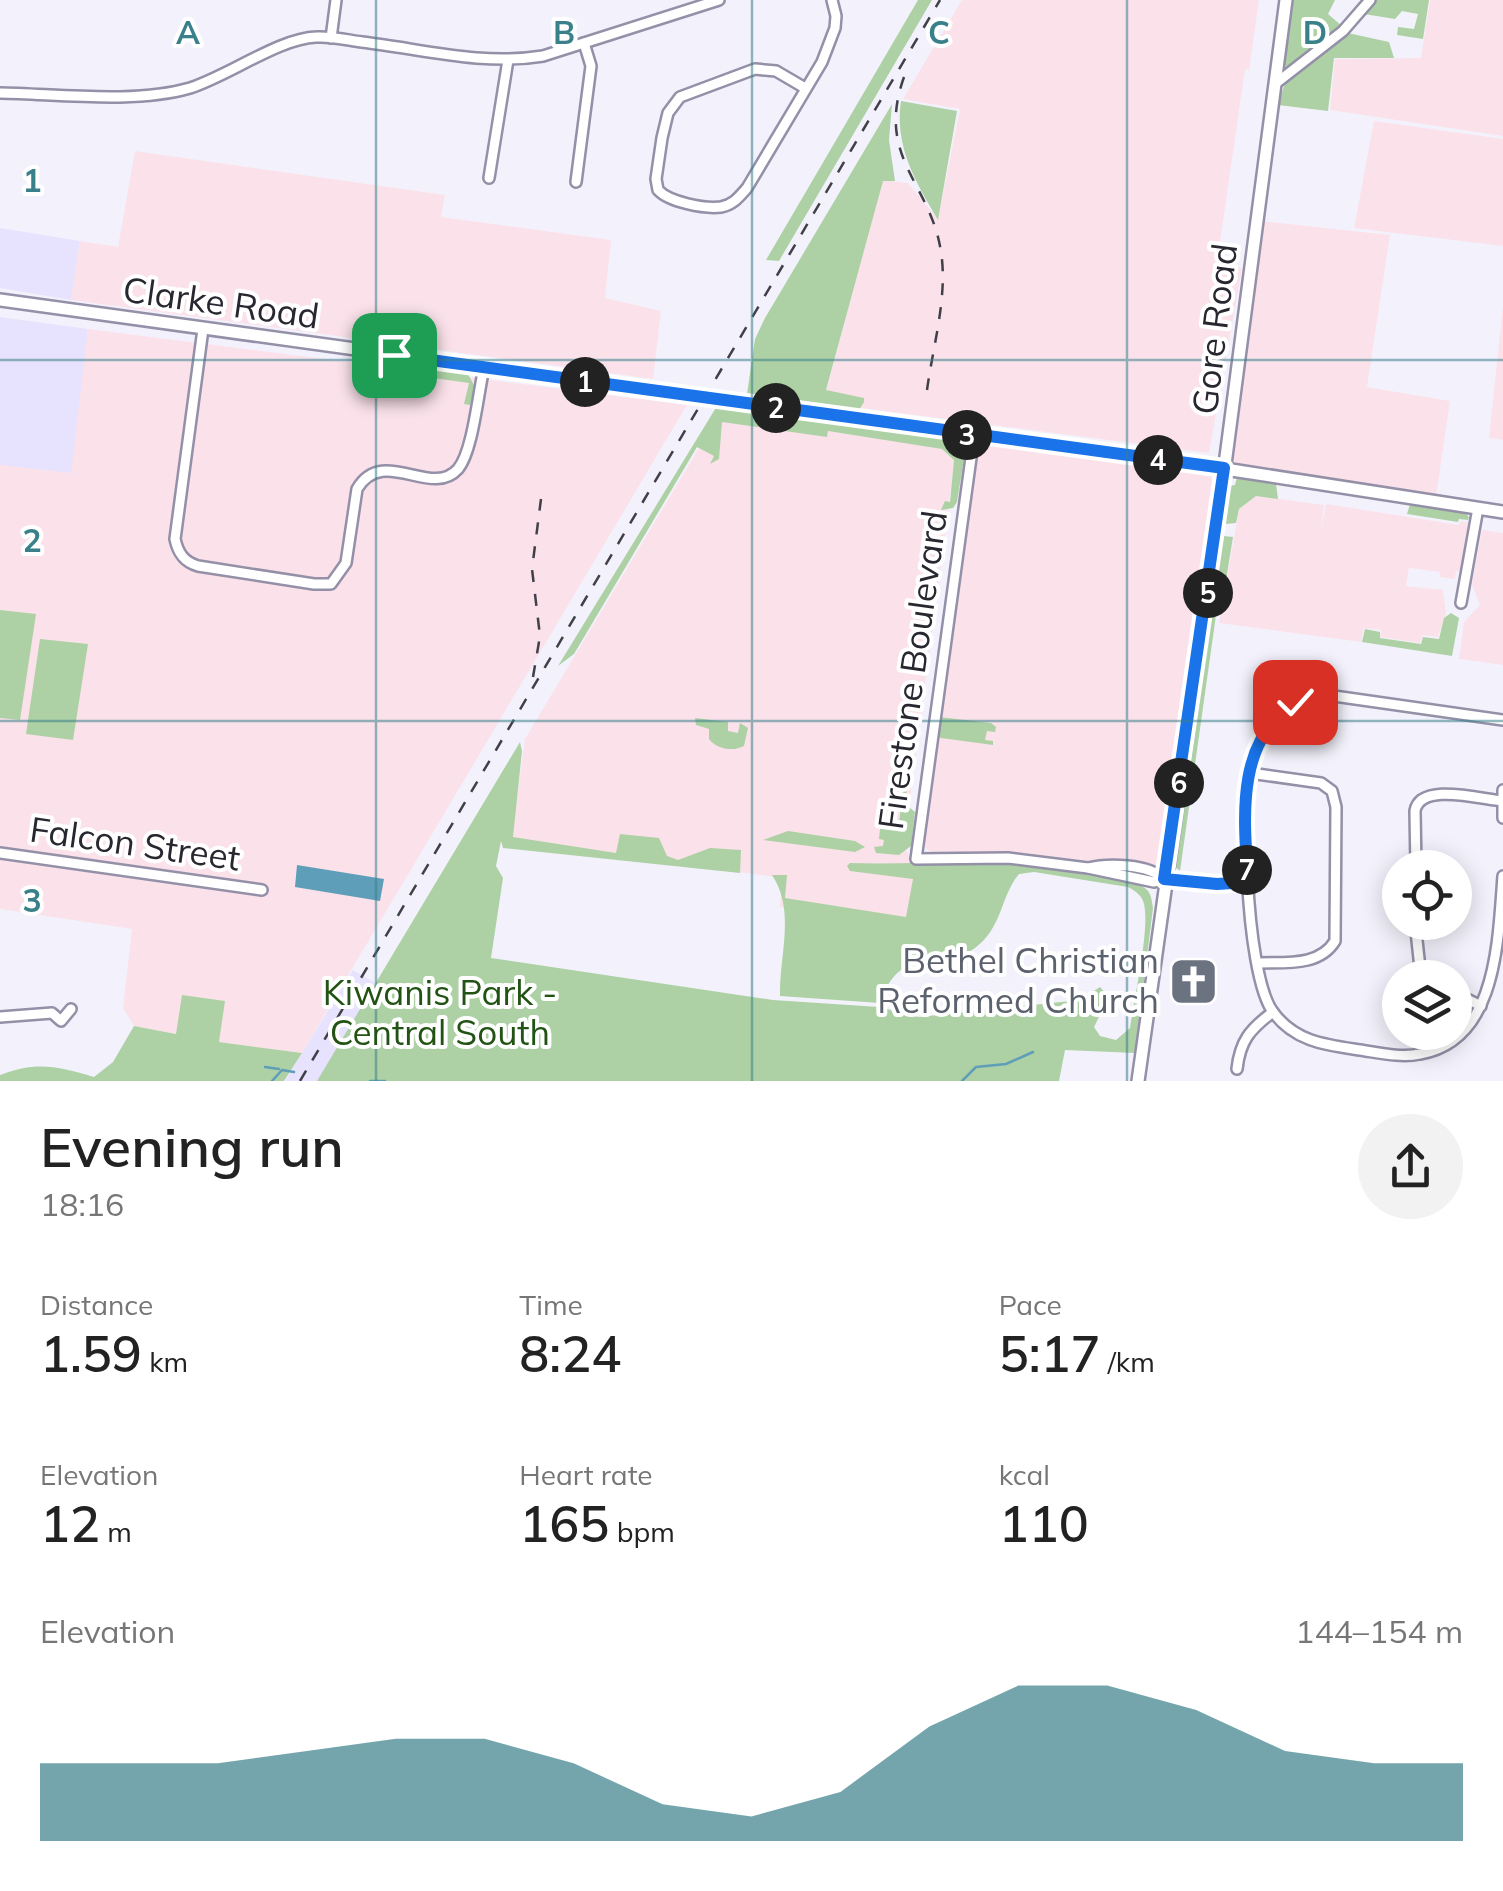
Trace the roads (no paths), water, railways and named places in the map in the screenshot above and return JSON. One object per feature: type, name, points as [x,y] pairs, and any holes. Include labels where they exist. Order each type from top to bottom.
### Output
[{"type":"main road","name":"Gore Road","points":[[1138,1081],[1286,0]]},
{"type":"main road","name":"Clarke Road","points":[[0,300],[1224,468],[1503,512]]},
{"type":"street","points":[[331,38],[336,0]]},
{"type":"street","points":[[805,88],[776,71],[755,68],[680,97],[668,113],[662,138],[658,190],[671,199],[719,208],[735,202],[747,188],[805,88],[831,41],[836,16],[832,0]]},
{"type":"street","points":[[1274,84],[1343,31],[1370,0]]},
{"type":"street","points":[[0,93],[141,95],[188,88],[244,66],[283,44],[315,37],[478,60],[543,56],[712,1]]},
{"type":"street","points":[[576,182],[590,66],[584,43]]},
{"type":"street","points":[[490,178],[508,60]]},
{"type":"street","points":[[203,329],[175,539],[177,549],[188,563],[198,566],[314,584],[332,584],[346,564],[357,489],[363,478],[378,470],[442,479],[457,470],[465,456],[484,368]]},
{"type":"street","name":"Firestone Boulevard","points":[[974,436],[916,859],[1008,858],[1156,872],[1164,879],[1202,884],[1248,882]]},
{"type":"street","points":[[1461,603],[1478,508]]},
{"type":"street","points":[[1281,711],[1262,690],[1263,682],[1276,676],[1295,702]]},
{"type":"street","points":[[1503,720],[1320,694],[1281,711],[1260,737],[1250,773],[1244,828],[1258,964],[1273,1012],[1287,1028],[1320,1044],[1404,1056],[1440,1049],[1458,1038],[1481,1006],[1501,926],[1503,876]]},
{"type":"street","points":[[1250,773],[1321,783],[1332,791],[1336,807],[1335,941],[1328,953],[1310,960],[1258,964]]},
{"type":"street","points":[[1503,790],[1503,818]]},
{"type":"street","points":[[1416,850],[1416,802],[1423,797],[1440,794],[1502,801]]},
{"type":"street","name":"Falcon Street","points":[[0,853],[262,890]]},
{"type":"street","points":[[1472,1002],[1481,1006]]},
{"type":"street","points":[[0,1018],[52,1014],[61,1020],[72,1009]]},
{"type":"street","points":[[1237,1069],[1241,1043],[1248,1032],[1273,1012]]},
{"type":"water","points":[[297,865],[384,879],[380,901],[295,887]]},
{"type":"waterway","points":[[962,1081],[976,1067],[1006,1064],[1033,1052]]},
{"type":"waterway","points":[[265,1067],[279,1069]]},
{"type":"waterway","points":[[272,1081],[282,1070],[294,1072]]},
{"type":"waterway","points":[[370,1081],[385,1081]]},
{"type":"railway","points":[[300,1081],[940,0]]},
{"type":"railway","points":[[904,77],[897,105],[900,150],[935,228],[943,269],[927,390]]},
{"type":"railway","points":[[533,677],[540,636],[532,569],[541,499]]},
{"type":"place","name":"Bethel Christian Reformed Church","points":[[1194,981]]},
{"type":"park label","name":"Kiwanis Park - Central South","points":[[440,1013]]}]
